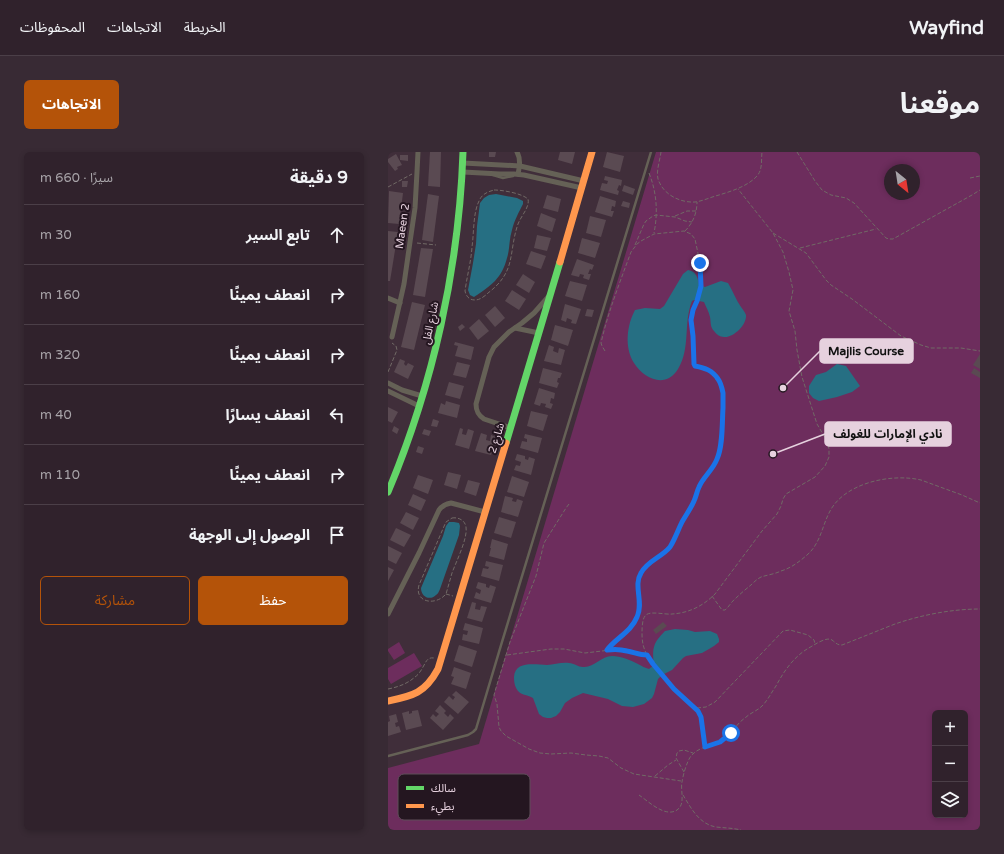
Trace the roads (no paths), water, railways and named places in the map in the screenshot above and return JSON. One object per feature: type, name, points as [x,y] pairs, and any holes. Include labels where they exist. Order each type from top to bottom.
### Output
[{"type":"street","name":"Maeen 2","points":[[391,339],[404,284],[418,172],[418,152]]},
{"type":"street","name":"شارع الفل","points":[[388,492],[412,430],[432,363],[453,262],[463,172],[463,152]]},
{"type":"street","points":[[517,152],[520,160],[518,174]]},
{"type":"street","name":"شارع 2","points":[[388,701],[408,697],[423,690],[434,677],[441,659],[592,152]]},
{"type":"street","points":[[463,163],[520,166],[583,185]]},
{"type":"street","points":[[489,173],[490,165]]},
{"type":"street","points":[[463,172],[518,174],[583,185]]},
{"type":"street","points":[[510,428],[484,419],[477,413],[476,404],[489,358],[498,342],[508,332],[534,313],[550,294]]},
{"type":"street","points":[[388,298],[400,303]]},
{"type":"street","points":[[515,328],[539,333]]},
{"type":"street","points":[[388,383],[402,390],[422,396]]},
{"type":"street","points":[[388,391],[420,406]]},
{"type":"street","points":[[388,614],[410,573],[442,506],[451,503],[485,512]]},
{"type":"lane","points":[[388,756],[468,735],[476,728],[651,152]]},
{"type":"water","points":[[496,194],[517,198],[523,201],[523,204],[513,227],[508,255],[502,271],[491,285],[474,297],[470,295],[468,290],[476,244],[480,203],[489,195]]},
{"type":"water","points":[[688,270],[695,273],[699,285],[705,287],[721,281],[728,283],[746,314],[746,319],[739,330],[728,337],[718,335],[712,328],[710,315],[704,302],[692,301],[689,309],[686,344],[682,361],[673,375],[667,379],[655,380],[643,374],[638,369],[631,357],[628,343],[630,322],[635,310],[645,308],[660,309],[664,306],[683,274]]},
{"type":"water","points":[[837,364],[846,366],[860,386],[852,392],[837,397],[819,401],[813,398],[809,393],[809,386],[816,375],[826,372]]},
{"type":"water","points":[[449,522],[459,523],[459,535],[440,589],[437,595],[429,598],[422,594],[421,588]]},
{"type":"water","points":[[675,629],[695,632],[710,631],[717,634],[719,642],[702,653],[686,656],[672,670],[662,675],[658,679],[652,698],[644,704],[633,707],[622,706],[608,699],[583,693],[565,703],[556,716],[547,718],[539,714],[533,698],[520,693],[515,685],[514,677],[518,668],[532,664],[547,665],[566,663],[587,667],[604,658],[612,656],[625,658],[649,669],[654,665],[653,650],[658,639],[665,631]]},
{"type":"place","name":"Majlis Course","points":[[783,388]]},
{"type":"place","name":"نادي الإمارات للغولف","points":[[773,454]]}]
